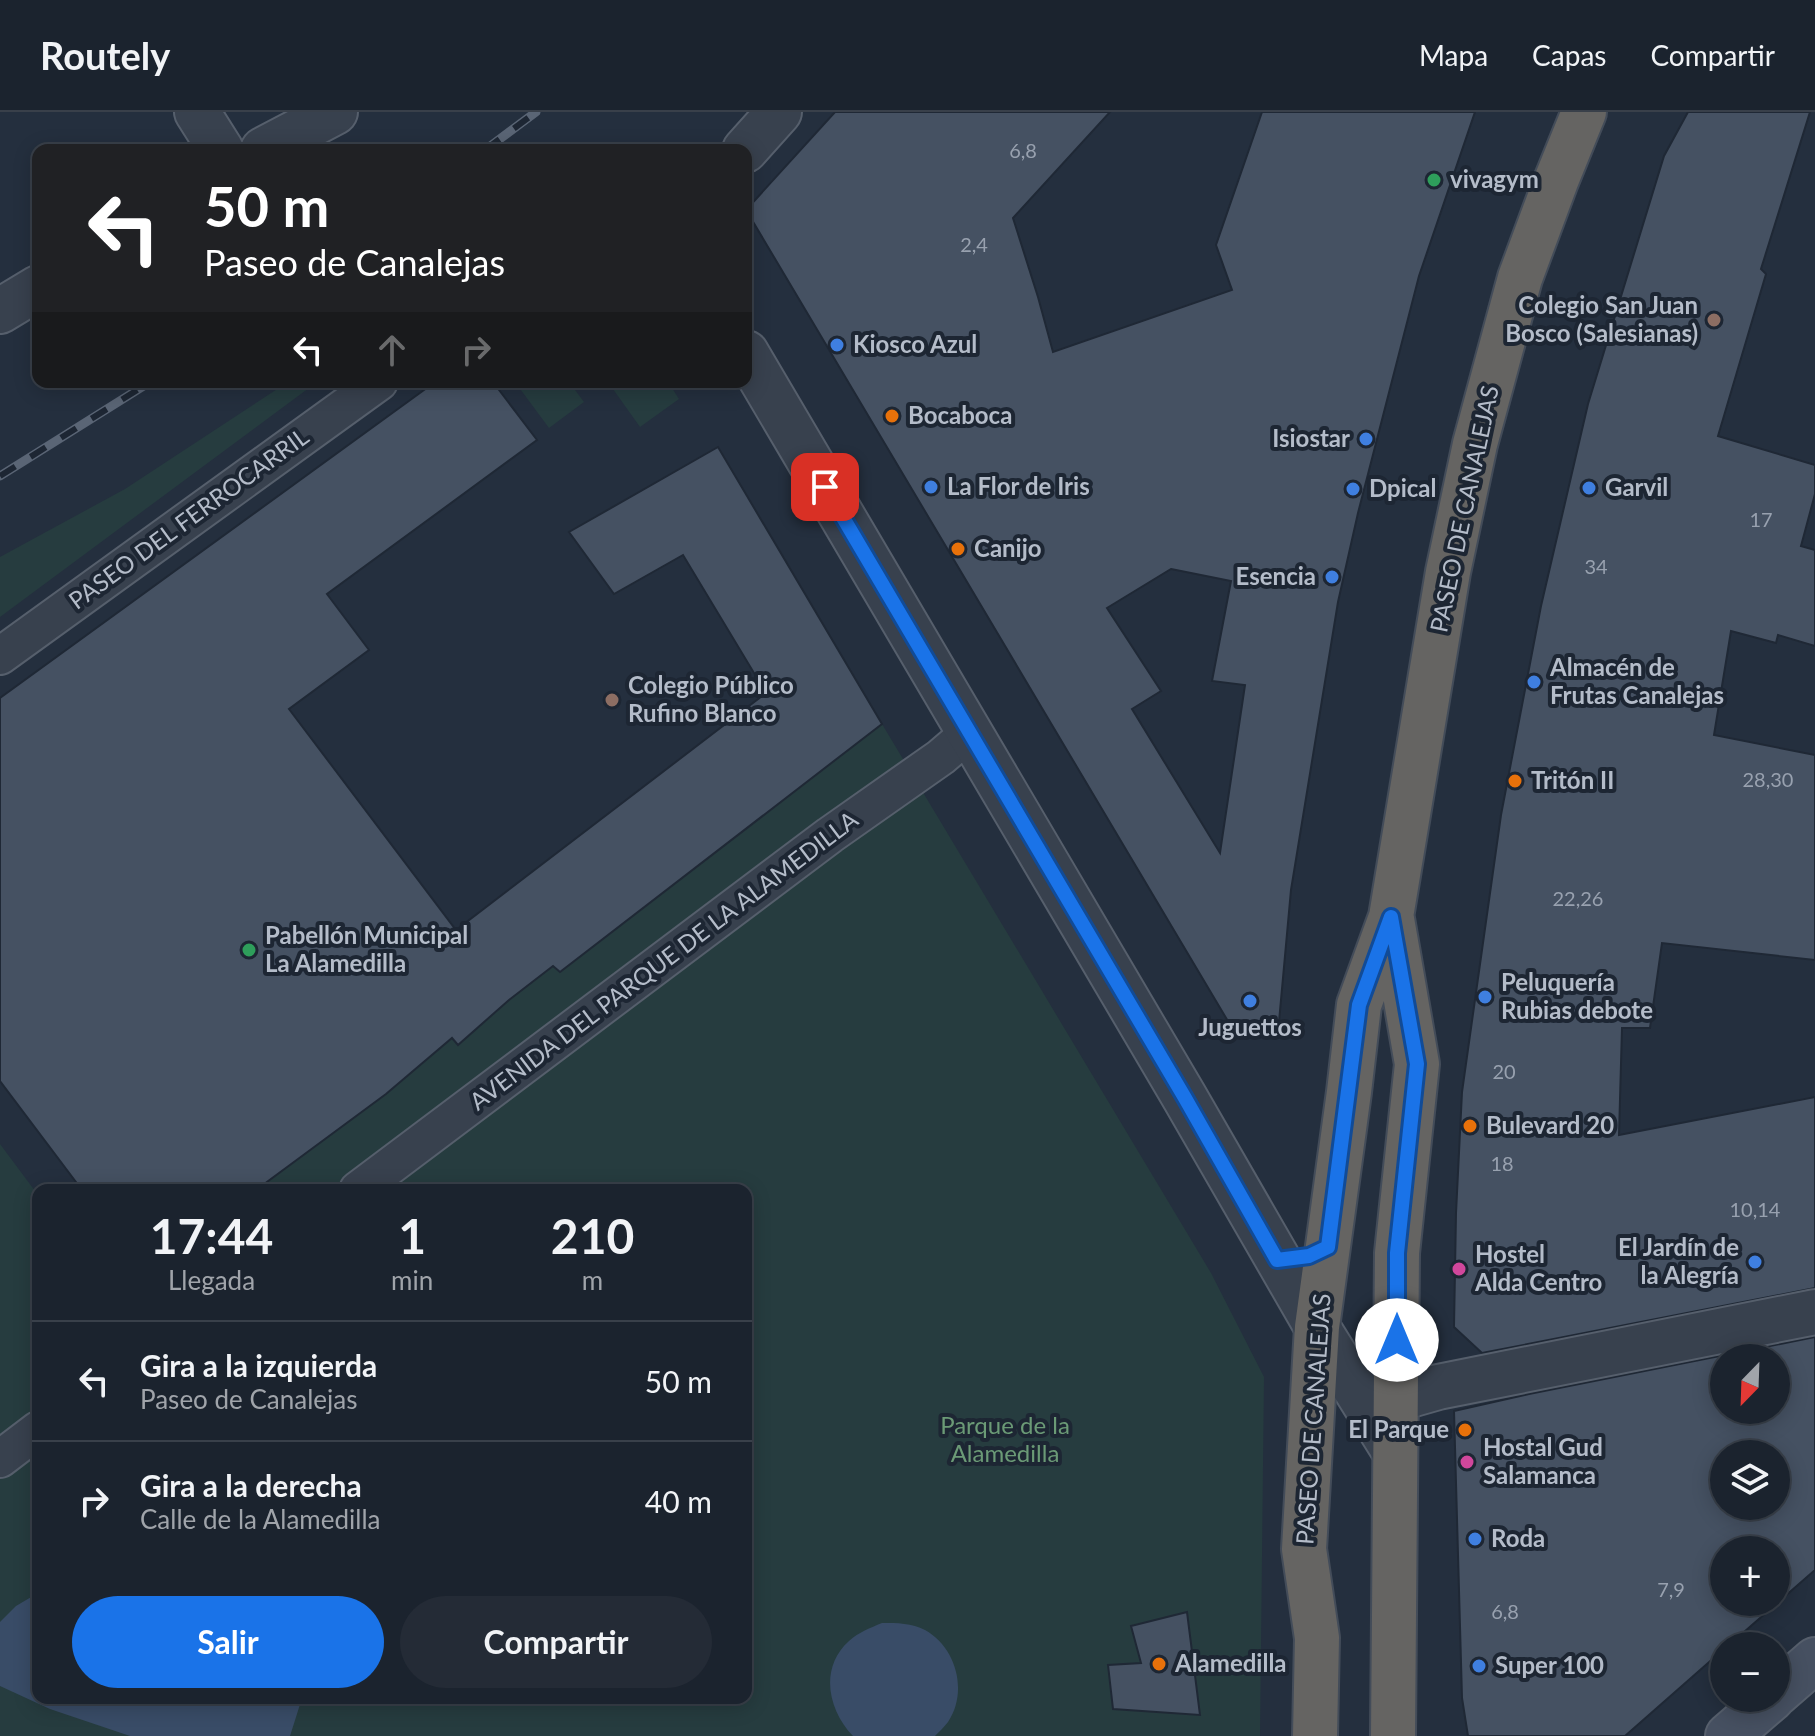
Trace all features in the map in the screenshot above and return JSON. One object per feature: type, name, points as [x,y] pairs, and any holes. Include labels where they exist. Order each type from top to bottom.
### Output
[{"type":"highway","name":"PASEO DE CANALEJAS","points":[[1315,1736],[1317,1638],[1304,1549],[1317,1327],[1359,1005],[1391,917],[1448,572],[1475,444],[1520,278],[1584,112]]},
{"type":"highway","name":"PASEO DE CANALEJAS","points":[[1391,917],[1417,1064],[1397,1253],[1393,1736]]},
{"type":"main road","points":[[1790,1682],[1815,1660]]},
{"type":"main road","points":[[1728,1736],[1756,1712]]},
{"type":"street","points":[[197,112],[217,144]]},
{"type":"street","points":[[274,144],[335,112]]},
{"type":"street","points":[[750,144],[779,112]]},
{"type":"street","points":[[0,311],[32,292]]},
{"type":"street","points":[[752,363],[1185,1098],[1277,1260],[1395,1452]]},
{"type":"street","name":"PASEO DEL FERROCARRIL","points":[[0,656],[371,388]]},
{"type":"street","name":"AVENIDA DEL PARQUE DE LA ALAMEDILLA","points":[[366,1184],[830,835],[941,757],[969,733]]},
{"type":"street","points":[[1277,1260],[1309,1256],[1328,1247]]},
{"type":"street","points":[[1396,1399],[1438,1387],[1815,1312]]},
{"type":"street","points":[[0,1459],[32,1435]]},
{"type":"green space","points":[[279,388],[309,388],[0,617],[0,557],[125,489]]},
{"type":"green space","points":[[519,388],[574,388],[584,402],[549,428]]},
{"type":"green space","points":[[612,388],[672,388],[679,399],[640,427]]},
{"type":"green space","name":"Parque de la Alamedilla","points":[[882,724],[1211,1273],[1264,1377],[1260,1736],[0,1736],[0,1144],[32,1187],[32,1704],[752,1704],[752,1184],[264,1184],[386,1094],[452,1038],[458,1045],[553,966],[561,972]]},
{"type":"water","points":[[32,1597],[32,1701],[0,1686],[0,1622],[16,1606]]},
{"type":"water","points":[[882,1623],[899,1623],[925,1630],[936,1638],[952,1659],[958,1684],[957,1698],[948,1722],[935,1736],[853,1736],[838,1714],[830,1689],[833,1664],[849,1641]]},
{"type":"water","points":[[39,1704],[300,1704],[290,1736],[130,1736]]},
{"type":"building","points":[[835,112],[1110,112],[1013,218],[1053,352],[1232,290],[1216,245],[1262,112],[1475,112],[1419,276],[1338,602],[1291,890],[1279,1022],[1232,1028],[752,220],[752,203]],"holes":[[[1171,569],[1231,581],[1212,681],[1245,685],[1220,853],[1132,709],[1161,691],[1107,608]]]},
{"type":"building","points":[[1688,112],[1810,112],[1761,269],[1766,274],[1718,436],[1815,465],[1815,494],[1801,546],[1815,550],[1815,646],[1778,635],[1776,643],[1731,631],[1714,735],[1815,755],[1815,960],[1662,943],[1650,1028],[1622,1028],[1619,1135],[1815,1097],[1815,1288],[1482,1353],[1454,1327],[1456,1213],[1462,1092],[1501,815],[1541,606],[1588,404],[1664,156]]},
{"type":"building","points":[[427,388],[498,388],[537,440],[327,594],[369,650],[289,709],[456,930],[766,693],[683,555],[614,594],[569,532],[718,447],[882,724],[560,972],[553,966],[458,1045],[452,1038],[386,1094],[264,1184],[77,1184],[0,1081],[0,698]]},
{"type":"building","points":[[1815,1337],[1815,1570],[1790,1592],[1790,1536],[1710,1536],[1710,1616],[1762,1616],[1744,1632],[1710,1632],[1710,1661],[1625,1736],[1468,1736],[1462,1698],[1454,1411],[1710,1358],[1710,1424],[1790,1424],[1790,1344],[1780,1344]]},
{"type":"building","name":"Alamedilla","points":[[1187,1612],[1200,1715],[1113,1709],[1108,1665],[1141,1663],[1131,1626]]},
{"type":"railway","points":[[493,144],[536,112]]},
{"type":"railway","points":[[0,476],[140,388]]},
{"type":"place","name":"vivagym","points":[[1434,180]]},
{"type":"place","name":"Colegio San Juan Bosco (Salesianas)","points":[[1714,320]]},
{"type":"place","name":"Kiosco Azul","points":[[837,345]]},
{"type":"place","name":"Bocaboca","points":[[892,416]]},
{"type":"place","name":"Isiostar","points":[[1366,439]]},
{"type":"place","name":"La Flor de Iris","points":[[931,487]]},
{"type":"place","name":"Garvil","points":[[1589,488]]},
{"type":"place","name":"Dpical","points":[[1353,489]]},
{"type":"place","name":"Canijo","points":[[958,549]]},
{"type":"place","name":"Esencia","points":[[1332,577]]},
{"type":"place","name":"Almacén de Frutas Canalejas","points":[[1534,682]]},
{"type":"place","name":"Colegio Público Rufino Blanco","points":[[612,700]]},
{"type":"place","name":"Tritón II","points":[[1515,781]]},
{"type":"place","name":"Pabellón Municipal La Alamedilla","points":[[249,950]]},
{"type":"place","name":"Peluquería Rubias debote","points":[[1485,997]]},
{"type":"place","name":"Juguettos","points":[[1250,1001]]},
{"type":"place","name":"Bulevard 20","points":[[1470,1126]]},
{"type":"place","name":"El Jardín de la Alegría","points":[[1755,1262]]},
{"type":"place","name":"Hostel Alda Centro","points":[[1459,1269]]},
{"type":"place","name":"El Parque","points":[[1465,1430]]},
{"type":"place","name":"Hostal Gud Salamanca","points":[[1467,1462]]},
{"type":"place","name":"Roda","points":[[1475,1539]]},
{"type":"place","name":"Alamedilla","points":[[1159,1664]]},
{"type":"place","name":"Super 100","points":[[1479,1666]]},
{"type":"route","points":[[825,487],[1277,1260],[1309,1256],[1328,1247],[1359,1005],[1391,917],[1417,1064],[1397,1253],[1397,1340]]}]
